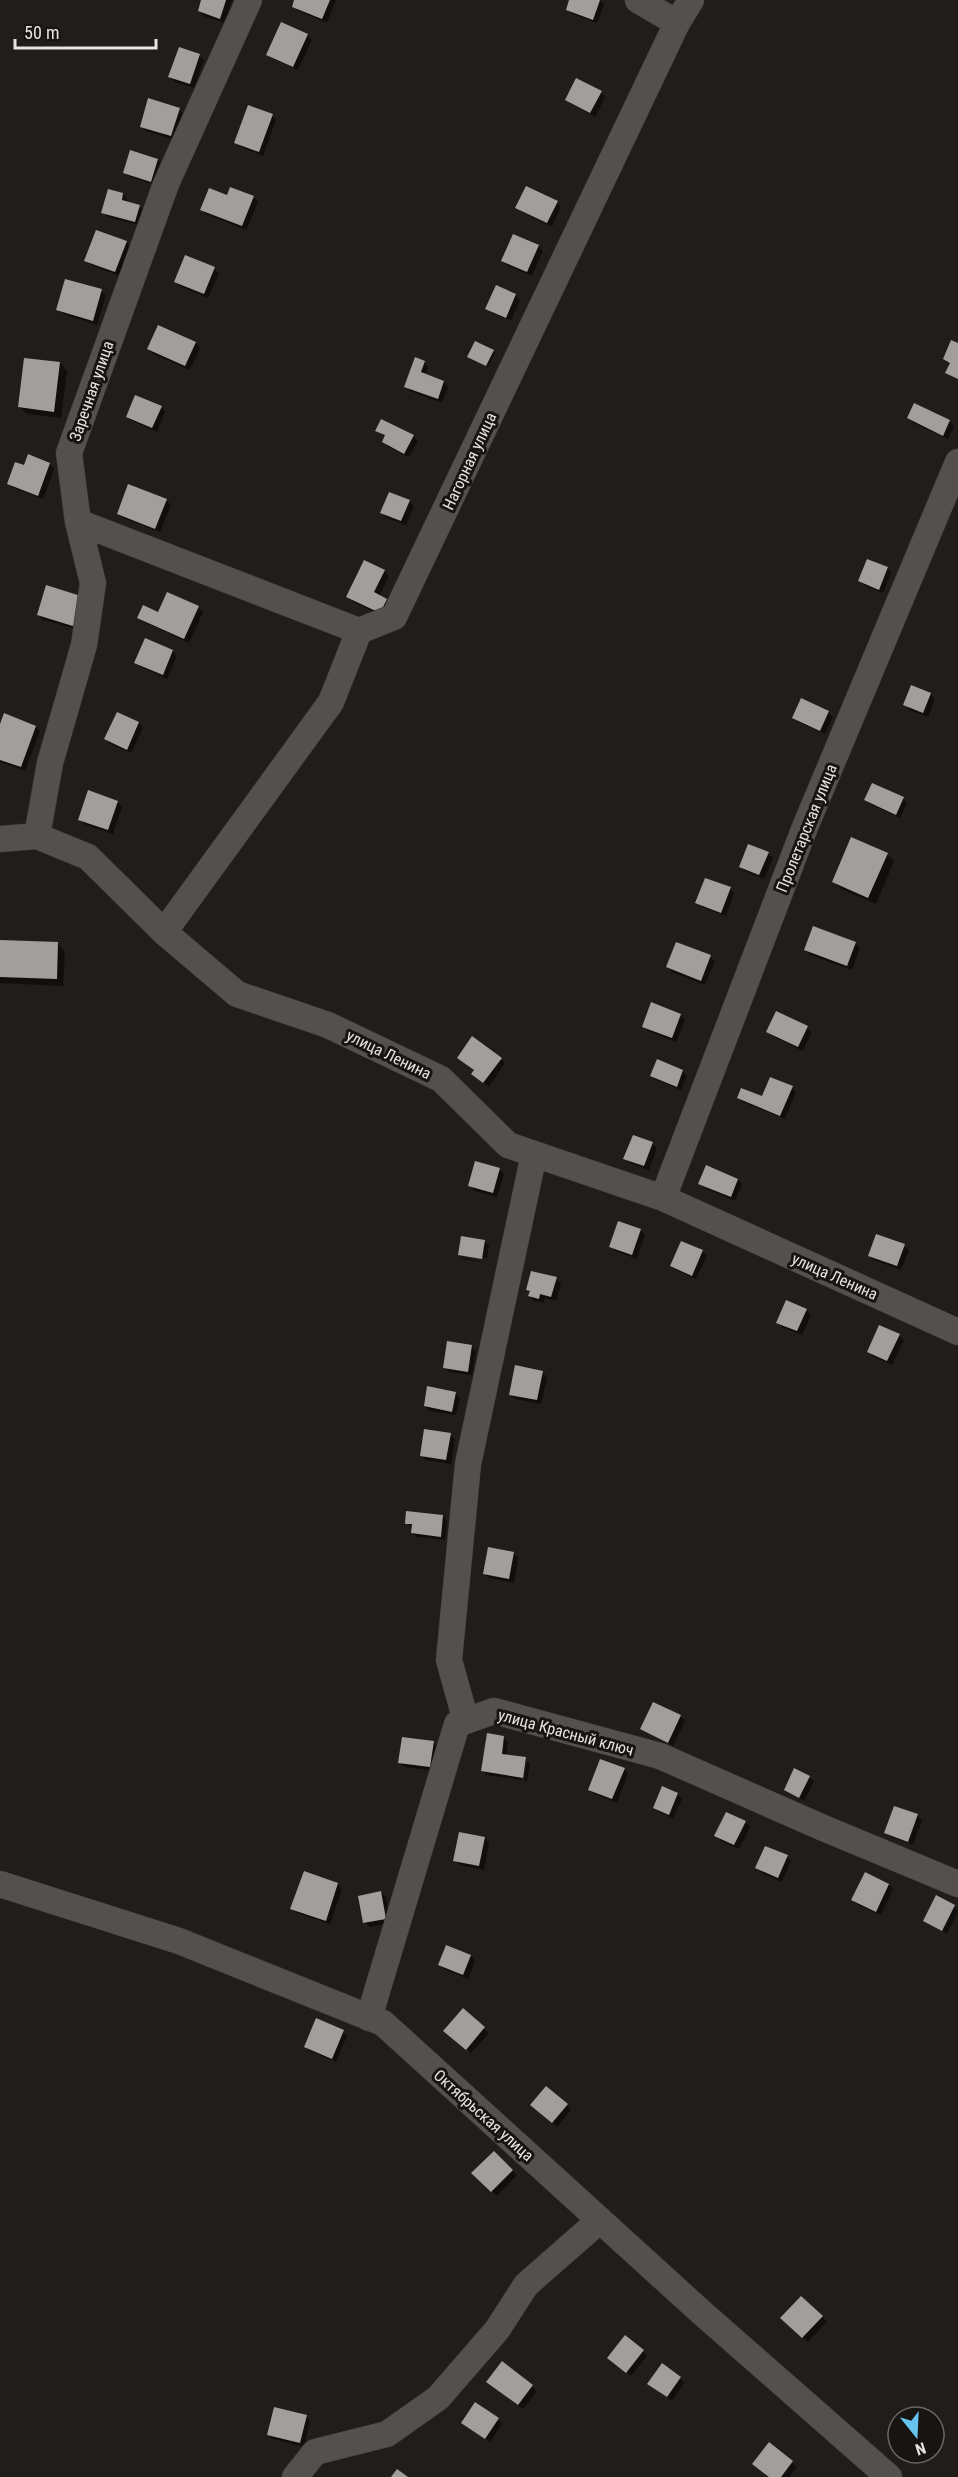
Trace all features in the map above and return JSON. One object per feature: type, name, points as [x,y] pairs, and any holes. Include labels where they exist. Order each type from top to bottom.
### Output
[{"type":"street","name":"Заречная улица","points":[[38,836],[50,764],[84,645],[93,583],[78,522],[69,453],[166,184],[249,0]]},
{"type":"street","points":[[638,0],[677,22]]},
{"type":"street","name":"Нагорная улица","points":[[359,631],[394,617],[677,22],[691,0]]},
{"type":"street","name":"Пролетарская улица","points":[[663,1198],[805,827],[958,462]]},
{"type":"street","points":[[78,522],[359,631],[331,702],[164,932]]},
{"type":"street","name":"улица Ленина","points":[[0,839],[38,836],[88,857],[164,932],[237,994],[328,1025],[441,1079],[508,1145],[663,1198],[958,1332]]},
{"type":"street","points":[[369,2018],[457,1724],[466,1720],[449,1660],[468,1464],[534,1154]]},
{"type":"street","name":"улица Красный ключ","points":[[466,1720],[494,1711],[660,1756],[958,1884]]},
{"type":"street","name":"Октябрьская улица","points":[[0,1884],[179,1941],[383,2023],[889,2477]]},
{"type":"street","points":[[295,2477],[315,2452],[387,2434],[438,2398],[497,2330],[526,2286],[600,2220]]},
{"type":"building","points":[[201,0],[226,0],[220,19],[198,11]]},
{"type":"building","points":[[294,0],[330,0],[322,19],[292,7]]},
{"type":"building","points":[[569,0],[600,0],[593,20],[566,10]]},
{"type":"building","points":[[281,22],[308,34],[293,67],[266,55]]},
{"type":"building","points":[[179,47],[200,54],[190,84],[168,77]]},
{"type":"building","points":[[576,78],[602,91],[590,113],[565,100]]},
{"type":"building","points":[[148,98],[180,108],[171,136],[140,127]]},
{"type":"building","points":[[248,105],[273,114],[259,152],[234,143]]},
{"type":"building","points":[[130,150],[158,159],[151,182],[123,173]]},
{"type":"building","points":[[526,186],[558,201],[547,223],[515,208]]},
{"type":"building","points":[[230,187],[254,196],[242,226],[200,210],[209,188],[227,195]]},
{"type":"building","points":[[108,189],[123,193],[122,200],[140,205],[135,222],[101,213]]},
{"type":"building","points":[[96,230],[127,241],[115,272],[84,261]]},
{"type":"building","points":[[513,234],[539,245],[527,272],[501,261]]},
{"type":"building","points":[[185,255],[215,267],[204,294],[174,282]]},
{"type":"building","points":[[65,279],[102,289],[93,321],[56,310]]},
{"type":"building","points":[[496,285],[516,294],[506,318],[485,309]]},
{"type":"building","points":[[158,325],[196,342],[185,366],[147,349]]},
{"type":"building","points":[[951,340],[958,343],[958,379],[945,373],[950,363],[943,359]]},
{"type":"building","points":[[475,341],[494,350],[486,366],[467,357]]},
{"type":"building","points":[[415,357],[425,361],[421,372],[444,381],[438,399],[404,387]]},
{"type":"building","points":[[24,358],[60,362],[54,412],[18,407]]},
{"type":"building","points":[[135,395],[162,406],[152,428],[126,417]]},
{"type":"building","points":[[914,403],[950,420],[943,436],[907,418]]},
{"type":"building","points":[[381,419],[414,435],[404,454],[382,442],[385,435],[375,431]]},
{"type":"building","points":[[28,454],[50,463],[38,496],[7,484],[15,462],[24,465]]},
{"type":"building","points":[[128,484],[167,499],[155,529],[117,514]]},
{"type":"building","points":[[389,492],[410,500],[401,521],[380,513]]},
{"type":"building","points":[[867,559],[888,567],[879,590],[858,581]]},
{"type":"building","points":[[364,560],[385,570],[374,592],[387,599],[380,613],[346,597]]},
{"type":"building","points":[[46,585],[84,597],[76,627],[37,615]]},
{"type":"building","points":[[167,592],[199,606],[184,639],[137,618],[143,605],[158,612]]},
{"type":"building","points":[[145,638],[173,650],[163,675],[134,663]]},
{"type":"building","points":[[911,685],[931,693],[923,713],[903,705]]},
{"type":"building","points":[[801,698],[829,711],[820,731],[792,718]]},
{"type":"building","points":[[117,712],[139,722],[127,750],[104,739]]},
{"type":"building","points":[[4,713],[36,726],[21,767],[0,760],[0,724]]},
{"type":"building","points":[[872,783],[904,797],[896,815],[864,800]]},
{"type":"building","points":[[88,790],[118,801],[108,830],[78,820]]},
{"type":"building","points":[[851,837],[888,853],[868,898],[832,882]]},
{"type":"building","points":[[748,844],[769,852],[759,875],[739,867]]},
{"type":"building","points":[[705,878],[731,887],[721,913],[695,903]]},
{"type":"building","points":[[813,926],[856,942],[847,966],[804,950]]},
{"type":"building","points":[[0,940],[58,942],[57,979],[0,977]]},
{"type":"building","points":[[676,942],[711,955],[701,981],[666,967]]},
{"type":"building","points":[[651,1002],[681,1014],[672,1038],[642,1027]]},
{"type":"building","points":[[776,1011],[808,1026],[798,1047],[766,1032]]},
{"type":"building","points":[[472,1036],[502,1058],[483,1083],[471,1074],[474,1070],[457,1058]]},
{"type":"building","points":[[657,1059],[683,1070],[677,1087],[650,1076]]},
{"type":"building","points":[[770,1077],[793,1086],[780,1116],[737,1098],[741,1088],[762,1096]]},
{"type":"building","points":[[633,1135],[653,1142],[644,1166],[623,1159]]},
{"type":"building","points":[[475,1161],[500,1168],[493,1193],[468,1186]]},
{"type":"building","points":[[706,1165],[738,1179],[731,1197],[698,1184]]},
{"type":"building","points":[[618,1221],[641,1229],[632,1255],[609,1247]]},
{"type":"building","points":[[876,1234],[905,1244],[897,1266],[868,1256]]},
{"type":"building","points":[[461,1236],[485,1240],[482,1259],[458,1255]]},
{"type":"building","points":[[681,1241],[703,1250],[692,1276],[670,1266]]},
{"type":"building","points":[[531,1271],[557,1277],[551,1297],[540,1294],[539,1299],[528,1296],[530,1291],[526,1290]]},
{"type":"building","points":[[786,1300],[807,1309],[797,1331],[776,1323]]},
{"type":"building","points":[[879,1325],[900,1334],[887,1361],[867,1352]]},
{"type":"building","points":[[447,1341],[472,1345],[468,1372],[443,1368]]},
{"type":"building","points":[[515,1365],[543,1371],[537,1400],[509,1395]]},
{"type":"building","points":[[427,1386],[456,1392],[452,1412],[424,1406]]},
{"type":"building","points":[[424,1429],[451,1433],[446,1460],[420,1456]]},
{"type":"building","points":[[406,1511],[443,1515],[441,1537],[411,1533],[412,1524],[405,1524]]},
{"type":"building","points":[[488,1547],[514,1552],[509,1579],[483,1574]]},
{"type":"building","points":[[653,1702],[681,1715],[668,1743],[640,1729]]},
{"type":"building","points":[[487,1733],[504,1736],[502,1754],[526,1757],[523,1778],[481,1771]]},
{"type":"building","points":[[402,1737],[434,1741],[430,1767],[398,1763]]},
{"type":"building","points":[[600,1759],[625,1768],[612,1799],[588,1790]]},
{"type":"building","points":[[794,1768],[810,1776],[799,1798],[784,1790]]},
{"type":"building","points":[[662,1786],[678,1793],[669,1815],[653,1808]]},
{"type":"building","points":[[894,1806],[918,1814],[908,1842],[884,1833]]},
{"type":"building","points":[[726,1812],[746,1821],[734,1845],[714,1836]]},
{"type":"building","points":[[459,1832],[485,1837],[479,1866],[453,1861]]},
{"type":"building","points":[[765,1846],[788,1855],[778,1878],[755,1868]]},
{"type":"building","points":[[304,1871],[338,1883],[326,1921],[290,1909]]},
{"type":"building","points":[[865,1872],[889,1884],[876,1912],[851,1900]]},
{"type":"building","points":[[381,1891],[386,1919],[363,1923],[358,1896]]},
{"type":"building","points":[[936,1895],[955,1905],[942,1931],[923,1921]]},
{"type":"building","points":[[446,1945],[471,1955],[463,1975],[438,1965]]},
{"type":"building","points":[[463,2008],[485,2027],[466,2050],[443,2031]]},
{"type":"building","points":[[316,2018],[344,2030],[332,2059],[304,2047]]},
{"type":"building","points":[[546,2086],[568,2104],[552,2123],[530,2105]]},
{"type":"building","points":[[494,2151],[513,2170],[491,2192],[471,2173]]},
{"type":"building","points":[[801,2296],[823,2316],[802,2338],[780,2318]]},
{"type":"building","points":[[625,2335],[644,2350],[626,2373],[607,2358]]},
{"type":"building","points":[[502,2361],[533,2385],[518,2405],[486,2382]]},
{"type":"building","points":[[662,2363],[681,2377],[667,2397],[647,2384]]},
{"type":"building","points":[[475,2402],[499,2418],[485,2439],[461,2423]]},
{"type":"building","points":[[274,2407],[307,2415],[300,2443],[267,2435]]},
{"type":"building","points":[[769,2442],[793,2461],[781,2477],[769,2477],[752,2464]]},
{"type":"building","points":[[397,2469],[408,2477],[391,2477]]}]
